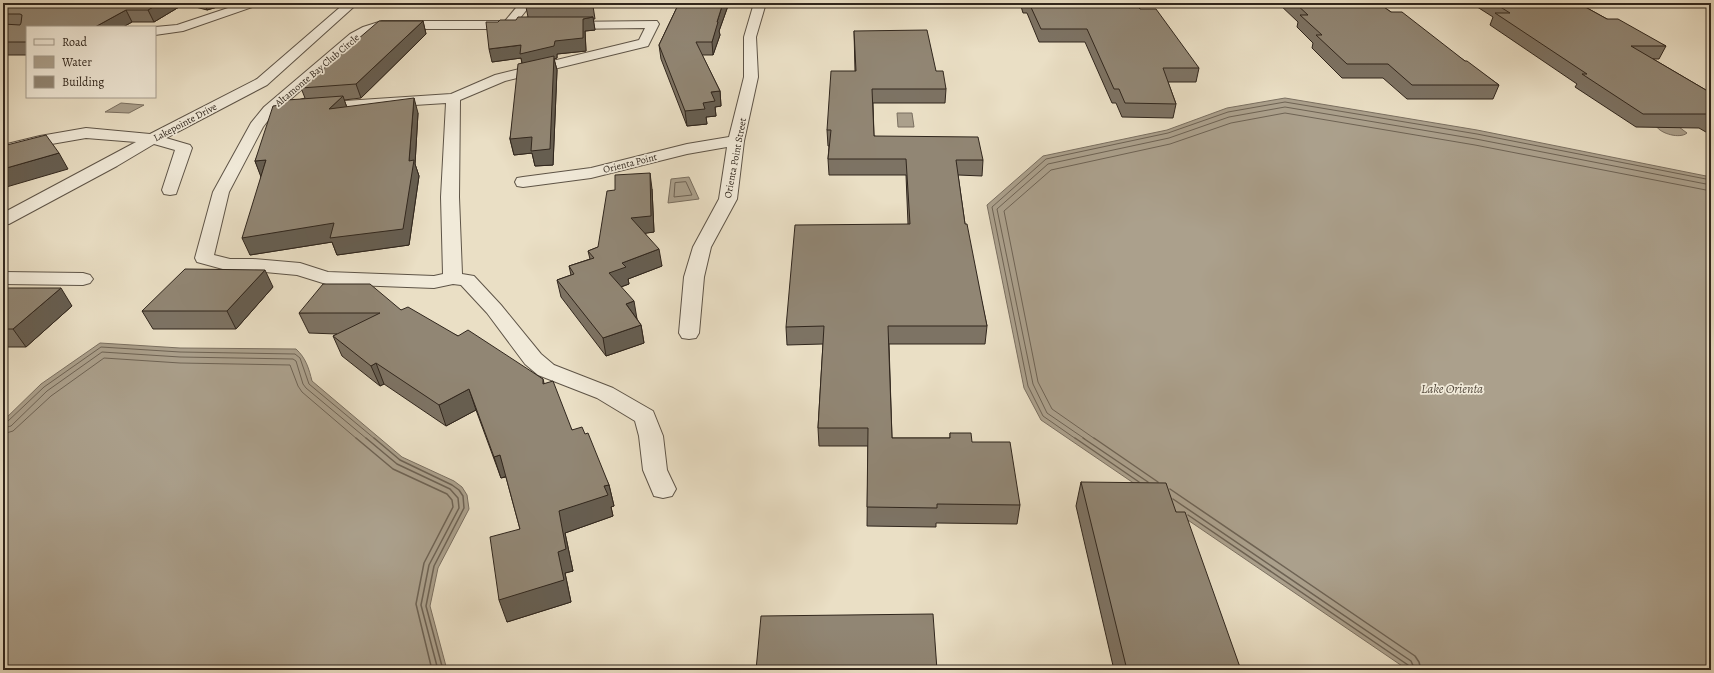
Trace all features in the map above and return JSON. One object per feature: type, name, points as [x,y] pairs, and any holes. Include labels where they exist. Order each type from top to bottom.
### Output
[{"type":"street","points":[[156,31],[179,28],[254,3]]},
{"type":"street","name":"Lakepointe Drive","points":[[3,220],[111,163],[152,139],[262,82],[352,3]]},
{"type":"street","points":[[508,25],[526,3]]},
{"type":"street","name":"Orienta Point Street","points":[[689,333],[694,277],[702,247],[728,199],[736,141],[751,77],[750,38],[760,3]]},
{"type":"street","name":"Altamonte Bay Club Circle","points":[[269,110],[453,98],[500,78],[644,43],[653,24],[554,25]]},
{"type":"street","name":"Altamonte Bay Club Circle","points":[[453,278],[434,282],[326,278],[300,269],[253,265],[230,265],[204,258],[221,192],[256,126],[269,110],[354,37],[366,30],[382,25],[531,25]]},
{"type":"street","points":[[453,98],[450,197],[453,278],[467,280],[494,309],[533,359],[546,370],[605,393],[645,417],[651,436],[655,470],[663,489]]},
{"type":"street","points":[[3,150],[40,141],[86,133],[152,139],[184,148],[170,190]]},
{"type":"street","name":"Orienta Point","points":[[523,182],[592,173],[687,149],[736,141]]},
{"type":"street","points":[[3,278],[83,278]]},
{"type":"water","name":"Lake Orienta","points":[[1285,98],[1477,130],[1711,177],[1711,670],[1408,670],[1041,420],[1024,388],[987,205],[1043,156],[1167,130],[1227,108]]},
{"type":"water","points":[[121,103],[144,105],[129,113],[105,112]]},
{"type":"water","points":[[897,113],[912,113],[914,127],[898,127]]},
{"type":"water","points":[[1656,126],[1679,127],[1687,133],[1680,136],[1675,136],[1658,129]]},
{"type":"water","points":[[689,177],[699,199],[668,203],[671,179]]},
{"type":"water","points":[[100,343],[180,348],[296,349],[305,360],[312,381],[402,457],[454,481],[462,487],[467,495],[469,509],[438,568],[430,606],[447,670],[3,670],[3,421],[41,384]]},
{"type":"building","points":[[3,3],[160,3],[148,10],[126,10],[97,26],[26,26],[26,42],[3,42],[3,24],[20,25],[22,15],[3,14]]},
{"type":"building","points":[[529,3],[592,3],[593,6],[526,7]]},
{"type":"building","points":[[679,3],[723,3],[712,42],[696,42],[720,91],[711,92],[715,101],[703,103],[705,109],[685,111],[659,45]]},
{"type":"building","points":[[1029,3],[1136,3],[1140,9],[1156,9],[1199,68],[1163,68],[1176,104],[1125,103],[1119,89],[1114,89],[1087,29],[1041,29]]},
{"type":"building","points":[[1295,3],[1378,3],[1391,12],[1402,12],[1465,61],[1499,85],[1412,85],[1388,64],[1347,64],[1316,35],[1322,35],[1300,15],[1308,15]]},
{"type":"building","points":[[1494,3],[1578,3],[1607,19],[1618,19],[1666,46],[1631,46],[1711,93],[1711,116],[1707,114],[1643,114],[1582,74],[1587,74],[1495,13],[1510,13]]},
{"type":"building","points":[[518,17],[593,17],[583,19],[583,38],[555,41],[554,46],[520,54],[521,45],[489,49],[486,22],[516,20]]},
{"type":"building","points":[[379,21],[423,21],[356,84],[301,88]]},
{"type":"building","points":[[927,30],[936,71],[943,71],[946,89],[872,89],[874,136],[978,137],[983,160],[956,160],[965,224],[967,224],[987,326],[888,326],[892,438],[950,438],[950,433],[971,433],[972,442],[1010,442],[1020,505],[937,504],[937,508],[867,507],[868,428],[818,428],[824,326],[786,327],[795,225],[910,224],[906,159],[828,159],[831,130],[827,130],[831,71],[856,71],[854,31]]},
{"type":"building","points":[[554,56],[550,149],[531,151],[532,137],[510,139],[518,64]]},
{"type":"building","points":[[343,96],[329,109],[414,98],[409,161],[414,160],[403,229],[330,238],[334,223],[242,238],[266,160],[255,161],[273,106],[280,105],[287,100]]},
{"type":"building","points":[[46,135],[59,153],[3,169],[3,146]]},
{"type":"building","points":[[650,173],[651,216],[631,218],[659,249],[622,263],[626,267],[609,273],[634,301],[626,304],[641,325],[603,338],[557,280],[574,274],[569,266],[594,258],[588,251],[598,247],[607,191],[615,190],[615,175]]},
{"type":"building","points":[[185,269],[265,270],[227,311],[142,311]]},
{"type":"building","points":[[323,284],[370,284],[401,310],[408,307],[458,336],[468,330],[543,379],[543,384],[553,381],[572,430],[582,427],[585,434],[588,433],[609,485],[604,486],[608,495],[559,511],[566,549],[558,552],[564,580],[499,600],[490,537],[520,529],[500,455],[494,457],[469,389],[439,405],[376,363],[371,366],[333,336],[380,313],[299,313]]},
{"type":"building","points":[[3,288],[61,288],[13,329],[3,329]]},
{"type":"building","points":[[1081,482],[1166,483],[1176,512],[1185,512],[1241,670],[1127,670]]},
{"type":"building","points":[[933,614],[937,670],[756,670],[761,616]]}]
